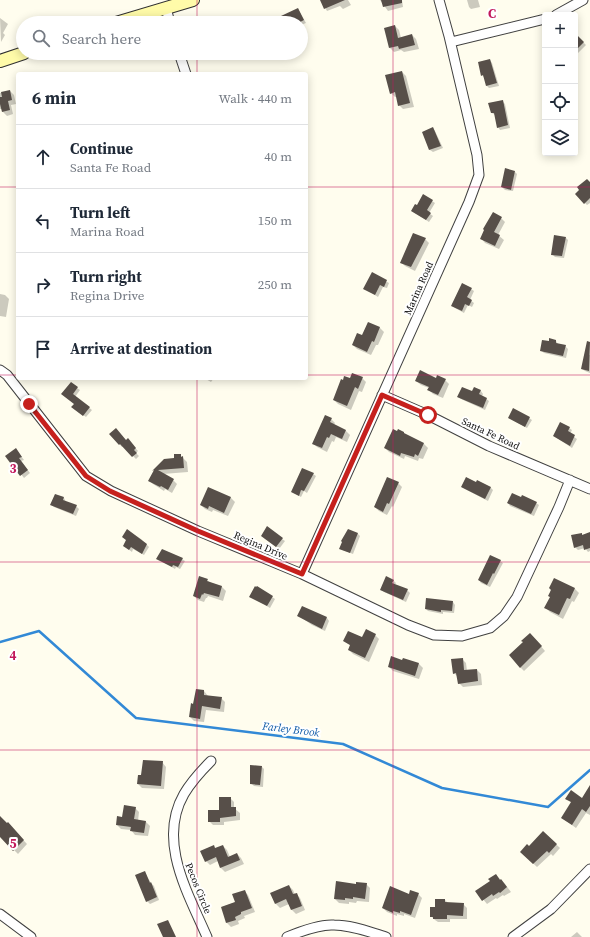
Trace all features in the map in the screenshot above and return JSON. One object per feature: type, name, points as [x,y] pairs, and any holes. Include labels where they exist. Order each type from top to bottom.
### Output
[{"type":"main road","points":[[139,16],[193,0]]},
{"type":"main road","points":[[0,61],[16,56]]},
{"type":"street","name":"Marina Road","points":[[302,574],[469,202],[479,175],[477,155],[451,42],[439,0]]},
{"type":"street","points":[[561,12],[583,0]]},
{"type":"street","points":[[166,8],[168,16]]},
{"type":"street","points":[[451,42],[542,20]]},
{"type":"street","points":[[182,60],[185,72]]},
{"type":"street","name":"Regina Drive","points":[[0,370],[7,375],[86,476],[110,491],[198,531],[302,574],[408,625],[434,635],[462,636],[490,628],[504,616],[517,596],[559,507],[570,480]]},
{"type":"street","name":"Santa Fe Road","points":[[382,395],[428,415],[489,446],[590,490]]},
{"type":"street","name":"Pecos Circle","points":[[207,937],[180,873],[175,856],[173,839],[174,824],[178,808],[184,794],[196,777],[211,761]]},
{"type":"street","points":[[513,937],[551,908],[590,869]]},
{"type":"street","points":[[0,914],[31,937]]},
{"type":"street","points":[[286,937],[301,931],[333,924],[352,927],[386,937]]},
{"type":"building","points":[[320,0],[345,0],[324,9]]},
{"type":"building","points":[[381,0],[402,0],[402,3],[383,7]]},
{"type":"building","points":[[298,8],[302,16],[281,16]]},
{"type":"building","points":[[395,25],[398,38],[412,34],[415,45],[399,49],[398,46],[389,48],[384,28]]},
{"type":"building","points":[[578,36],[584,42],[578,48]]},
{"type":"building","points":[[490,59],[497,83],[486,86],[483,75],[481,76],[478,62]]},
{"type":"building","points":[[402,71],[410,103],[398,106],[395,92],[390,94],[385,75]]},
{"type":"building","points":[[10,90],[12,100],[8,101],[10,110],[2,112],[0,104],[0,97],[2,97],[1,92]]},
{"type":"building","points":[[503,100],[508,125],[497,128],[494,113],[491,113],[488,103]]},
{"type":"building","points":[[433,127],[441,146],[429,150],[422,132]]},
{"type":"building","points":[[505,168],[515,171],[511,190],[501,187]]},
{"type":"building","points":[[587,179],[590,182],[590,198],[584,204],[575,194],[579,190],[577,187]]},
{"type":"building","points":[[423,194],[433,200],[427,210],[431,213],[426,220],[411,211],[415,204],[417,205]]},
{"type":"building","points":[[493,212],[502,217],[494,232],[500,235],[495,246],[480,239],[484,230],[483,229]]},
{"type":"building","points":[[413,233],[426,238],[411,267],[400,263]]},
{"type":"building","points":[[554,235],[566,237],[562,256],[551,255]]},
{"type":"building","points":[[372,272],[387,280],[384,287],[380,285],[375,295],[363,289]]},
{"type":"building","points":[[462,283],[472,288],[467,297],[472,300],[469,306],[465,304],[462,311],[451,306]]},
{"type":"building","points":[[368,322],[380,327],[374,342],[372,341],[367,352],[352,345],[357,333],[362,335]]},
{"type":"building","points":[[549,338],[556,340],[556,343],[566,345],[563,356],[540,351],[542,340],[549,341]]},
{"type":"building","points":[[587,341],[590,342],[589,371],[581,369]]},
{"type":"building","points":[[420,370],[436,378],[437,375],[446,379],[438,395],[427,390],[429,387],[415,381]]},
{"type":"building","points":[[352,373],[363,377],[358,389],[355,387],[347,406],[333,400],[341,379],[343,380],[344,376],[350,378]]},
{"type":"building","points":[[71,382],[78,387],[73,394],[90,407],[83,416],[71,407],[74,404],[61,394]]},
{"type":"building","points":[[462,387],[472,391],[474,387],[481,390],[479,394],[487,398],[483,408],[457,397]]},
{"type":"building","points":[[513,408],[530,417],[525,427],[508,418]]},
{"type":"building","points":[[325,415],[332,418],[330,422],[346,430],[342,439],[331,434],[329,438],[327,437],[322,448],[312,444]]},
{"type":"building","points":[[560,422],[570,427],[568,431],[575,435],[570,446],[553,436]]},
{"type":"building","points":[[116,428],[126,440],[128,438],[136,448],[134,450],[137,453],[132,457],[109,434]]},
{"type":"building","points":[[393,429],[397,431],[398,429],[424,443],[418,456],[415,454],[414,457],[401,453],[400,456],[384,448]]},
{"type":"building","points":[[16,448],[22,457],[19,458],[28,470],[20,476],[5,456]]},
{"type":"building","points":[[174,454],[181,454],[181,457],[183,456],[184,468],[158,470],[174,479],[168,490],[148,481],[154,470],[152,471],[164,459],[174,458]]},
{"type":"building","points":[[302,468],[314,473],[304,491],[301,490],[299,496],[291,492]]},
{"type":"building","points":[[387,477],[399,482],[389,504],[387,503],[383,512],[374,507]]},
{"type":"building","points":[[466,477],[476,482],[477,480],[491,487],[485,499],[461,487]]},
{"type":"building","points":[[208,487],[231,497],[224,513],[209,506],[208,509],[200,505]]},
{"type":"building","points":[[512,493],[521,497],[522,495],[537,502],[531,514],[507,503]]},
{"type":"building","points":[[55,494],[64,497],[63,500],[77,505],[73,514],[50,505]]},
{"type":"building","points":[[267,526],[283,538],[276,547],[261,536]]},
{"type":"building","points":[[127,529],[147,544],[142,554],[131,547],[129,550],[123,546],[126,540],[122,537]]},
{"type":"building","points":[[348,529],[358,533],[350,553],[339,549],[342,542],[341,541]]},
{"type":"building","points":[[590,532],[590,548],[584,550],[583,545],[574,548],[571,535],[582,533],[582,535]]},
{"type":"building","points":[[162,549],[183,558],[178,567],[173,565],[172,567],[156,559]]},
{"type":"building","points":[[490,555],[501,560],[487,585],[478,580]]},
{"type":"building","points":[[199,576],[208,579],[207,581],[222,586],[219,597],[204,593],[200,599],[193,596]]},
{"type":"building","points":[[386,576],[394,580],[392,583],[408,589],[403,600],[380,590]]},
{"type":"building","points":[[554,578],[575,588],[570,599],[567,598],[559,615],[544,608],[550,597],[548,596],[551,590],[549,588]]},
{"type":"building","points":[[255,586],[273,596],[267,606],[249,597]]},
{"type":"building","points":[[426,598],[453,601],[452,611],[441,610],[441,612],[425,609]]},
{"type":"building","points":[[302,606],[327,617],[322,629],[297,616]]},
{"type":"building","points":[[366,629],[376,634],[365,658],[348,650],[350,645],[343,641],[348,631],[362,637]]},
{"type":"building","points":[[530,633],[542,646],[520,668],[509,655]]},
{"type":"building","points":[[391,656],[402,660],[403,658],[419,663],[415,676],[388,667]]},
{"type":"building","points":[[463,658],[464,670],[477,669],[478,681],[458,684],[456,673],[453,674],[451,659]]},
{"type":"building","points":[[196,689],[204,690],[204,695],[222,697],[220,709],[202,706],[200,719],[189,717],[191,703],[193,704]]},
{"type":"building","points":[[143,760],[163,761],[161,786],[137,784],[138,775],[141,775]]},
{"type":"building","points":[[250,765],[262,766],[260,785],[250,784]]},
{"type":"building","points":[[590,785],[590,806],[586,812],[582,809],[572,825],[561,818],[571,802],[565,799],[571,790],[582,798]]},
{"type":"building","points":[[219,797],[231,797],[231,807],[236,807],[236,816],[220,818],[220,822],[208,822],[208,810],[219,810]]},
{"type":"building","points":[[124,805],[136,807],[134,819],[146,821],[144,833],[130,831],[131,827],[116,825],[117,816],[122,817]]},
{"type":"building","points":[[0,816],[7,823],[8,822],[24,840],[13,851],[0,837]]},
{"type":"building","points":[[543,831],[557,844],[549,853],[547,851],[533,864],[520,852],[527,844],[529,846]]},
{"type":"building","points":[[214,845],[215,848],[223,845],[228,857],[237,853],[240,860],[220,868],[216,857],[205,862],[200,851]]},
{"type":"building","points":[[145,871],[157,897],[146,902],[135,875]]},
{"type":"building","points":[[496,874],[507,887],[500,893],[499,892],[493,896],[492,894],[482,901],[475,891],[490,881],[488,879]]},
{"type":"building","points":[[336,881],[356,884],[356,882],[367,883],[365,899],[353,897],[353,899],[345,898],[345,900],[334,899]]},
{"type":"building","points":[[289,885],[293,894],[297,893],[302,906],[291,910],[286,899],[275,904],[270,893]]},
{"type":"building","points":[[390,886],[409,894],[410,890],[419,893],[411,915],[400,911],[400,913],[393,911],[393,913],[382,908]]},
{"type":"building","points":[[245,890],[252,908],[241,912],[241,914],[235,917],[236,920],[226,923],[221,907],[235,902],[232,894]]},
{"type":"building","points":[[435,899],[445,899],[445,902],[464,903],[463,916],[447,915],[447,919],[433,919],[433,917],[430,917],[430,907],[435,907]]},
{"type":"building","points":[[168,920],[176,937],[163,937],[157,924]]},
{"type":"waterway","name":"Farley Brook","points":[[0,642],[39,631],[136,718],[343,744],[442,788],[548,807],[590,770]]},
{"type":"route","points":[[29,404],[86,476],[110,491],[198,531],[302,574],[382,395],[428,415]]}]
